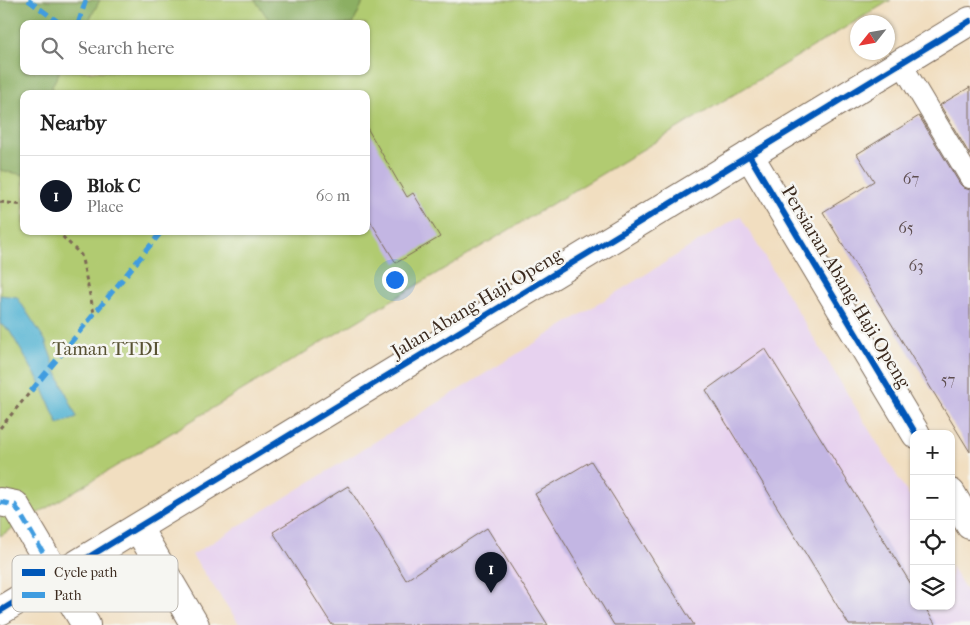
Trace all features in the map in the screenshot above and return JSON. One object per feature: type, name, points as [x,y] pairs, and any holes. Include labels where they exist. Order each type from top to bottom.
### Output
[{"type":"street","name":"Jalan Abang Haji Openg","points":[[92,555],[970,21]]},
{"type":"street","name":"Persiaran Abang Haji Openg","points":[[750,155],[914,430]]},
{"type":"street","points":[[955,500],[970,525]]},
{"type":"street","points":[[0,502],[15,505],[45,555]]},
{"type":"street","points":[[138,528],[154,555]]},
{"type":"street","points":[[178,596],[195,625]]},
{"type":"street","name":"Jalan Abang Haji Openg","points":[[0,611],[12,604]]},
{"type":"street","points":[[78,612],[86,625]]},
{"type":"lane","points":[[901,63],[970,178]]},
{"type":"path","points":[[0,202],[20,204]]},
{"type":"path","points":[[61,235],[81,255],[94,314]]},
{"type":"path","points":[[0,428],[31,391]]},
{"type":"shaded area","points":[[740,216],[910,497],[910,610],[955,610],[955,573],[970,597],[970,625],[240,625],[192,555]]},
{"type":"green space","name":"Taman TTDI","points":[[0,0],[891,0],[866,15],[850,15],[850,25],[0,536]]},
{"type":"green space","points":[[0,0],[100,0],[89,20],[20,20],[20,75],[58,75],[52,86],[52,90],[20,90],[20,174],[0,170]]},
{"type":"green space","points":[[255,0],[364,0],[355,20],[269,20]]},
{"type":"water","points":[[0,295],[17,297],[45,340],[57,373],[77,417],[58,424],[41,384],[9,330],[0,324]]},
{"type":"building","points":[[970,87],[970,155],[940,105]]},
{"type":"building","points":[[919,116],[960,184],[970,190],[970,452],[823,212],[874,181],[857,154]]},
{"type":"building","points":[[370,133],[407,197],[413,193],[440,237],[396,263],[370,221]]},
{"type":"building","points":[[765,348],[910,583],[910,610],[927,610],[936,625],[849,625],[706,390]]},
{"type":"building","points":[[591,461],[694,625],[614,625],[535,494]]},
{"type":"building","points":[[348,486],[406,580],[487,528],[548,625],[332,625],[273,532]]},
{"type":"marked path","points":[[28,0],[56,20]]},
{"type":"marked path","points":[[79,20],[86,0]]},
{"type":"marked path","points":[[31,391],[159,235]]},
{"type":"marked path","points":[[0,502],[15,505],[45,555]]},
{"type":"cycle path","points":[[92,555],[970,21]]},
{"type":"cycle path","points":[[749,155],[914,430]]},
{"type":"cycle path","points":[[0,611],[12,604]]},
{"type":"place","name":"Blok C","points":[[491,593]]}]
